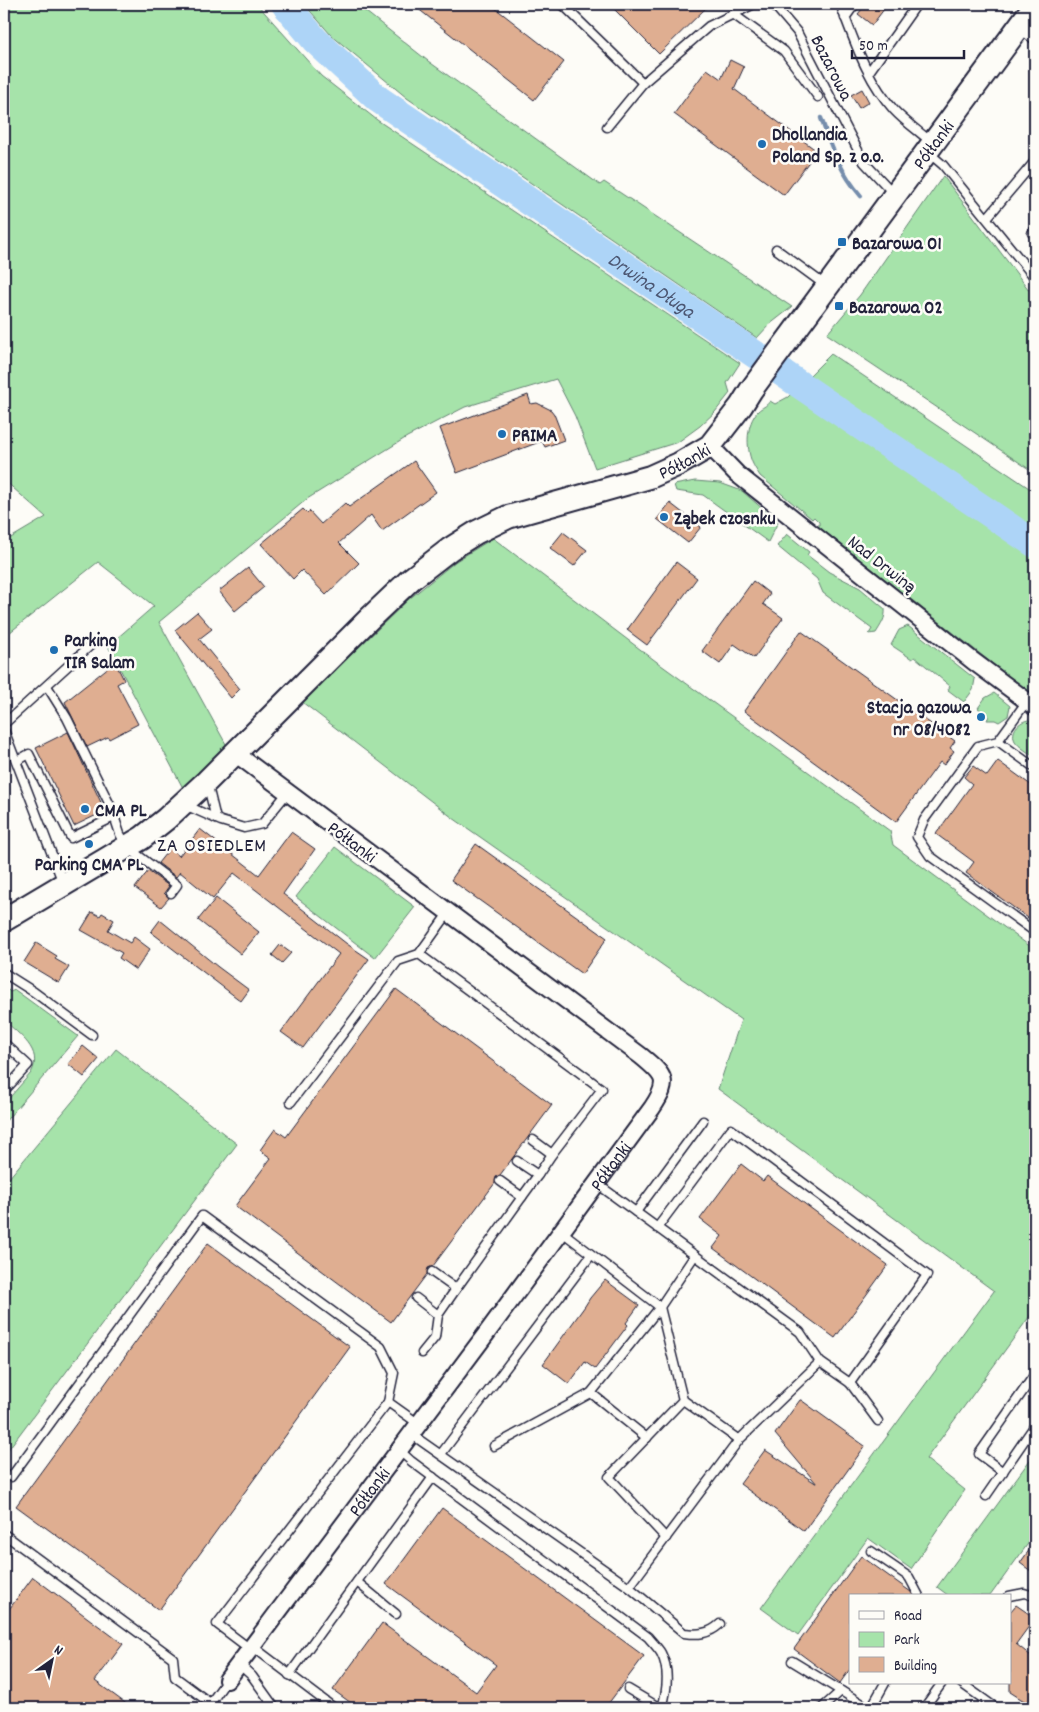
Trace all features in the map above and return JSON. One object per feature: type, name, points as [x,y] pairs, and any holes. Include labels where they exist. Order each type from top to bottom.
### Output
[{"type":"street","name":"Półłanki","points":[[4,920],[127,847],[152,830],[207,782],[411,579],[450,549],[477,532],[508,517],[650,477],[679,464],[710,446],[930,148],[1027,34],[1035,5]]},
{"type":"street","name":"Nad Drwiną","points":[[710,446],[737,474],[973,661],[1031,704]]},
{"type":"street","name":"Półłanki","points":[[227,1680],[561,1231],[658,1099],[663,1087],[662,1077],[656,1068],[641,1056],[235,753]]},
{"type":"lane","points":[[562,4],[643,83]]},
{"type":"lane","points":[[607,127],[643,83],[710,26],[754,4]]},
{"type":"lane","name":"Bazarowa","points":[[773,4],[797,32],[864,162],[895,195]]},
{"type":"lane","points":[[840,4],[858,54],[883,97],[930,148],[1035,278]]},
{"type":"lane","points":[[845,18],[855,4]]},
{"type":"lane","points":[[869,72],[917,4]]},
{"type":"lane","points":[[733,14],[784,51],[818,97]]},
{"type":"lane","points":[[988,218],[1035,160]]},
{"type":"lane","points":[[776,249],[828,286]]},
{"type":"lane","points":[[4,724],[92,644]]},
{"type":"lane","points":[[48,686],[67,718],[111,807],[120,834],[127,847],[177,885],[171,893]]},
{"type":"lane","points":[[1031,704],[998,741],[978,746],[924,820],[916,836],[930,856],[1035,932]]},
{"type":"lane","points":[[4,730],[63,885]]},
{"type":"lane","points":[[998,741],[1035,768]]},
{"type":"lane","points":[[17,761],[29,754],[71,838],[114,817]]},
{"type":"lane","points":[[207,782],[216,819]]},
{"type":"lane","points":[[183,804],[216,819],[244,828],[262,824],[288,792]]},
{"type":"lane","points":[[291,1102],[398,961],[419,954],[449,912]]},
{"type":"lane","points":[[419,954],[602,1089],[552,1154],[456,1289],[438,1316],[435,1337],[422,1353]]},
{"type":"lane","points":[[4,973],[34,992],[92,1035]]},
{"type":"lane","points":[[4,1043],[28,1065],[4,1091]]},
{"type":"lane","points":[[636,1212],[703,1121]]},
{"type":"lane","points":[[657,1228],[731,1129],[927,1275],[850,1383]]},
{"type":"lane","points":[[533,1140],[552,1154]]},
{"type":"lane","points":[[517,1161],[538,1175]]},
{"type":"lane","points":[[500,1181],[522,1197]]},
{"type":"lane","points":[[596,1183],[800,1332],[820,1362],[850,1383],[878,1421]]},
{"type":"lane","points":[[11,1477],[202,1216],[382,1347],[394,1373],[388,1402],[217,1624],[334,1708]]},
{"type":"lane","points":[[561,1231],[660,1307],[683,1400],[739,1440]]},
{"type":"lane","points":[[441,1454],[591,1255]]},
{"type":"lane","points":[[494,1446],[591,1393],[660,1307],[695,1255]]},
{"type":"lane","points":[[432,1272],[456,1289]]},
{"type":"lane","points":[[416,1298],[438,1316]]},
{"type":"lane","points":[[629,1587],[739,1440],[820,1362]]},
{"type":"lane","points":[[1003,1472],[979,1454],[1035,1374]]},
{"type":"lane","points":[[591,1393],[647,1438]]},
{"type":"lane","points":[[666,1538],[609,1477],[683,1400]]},
{"type":"lane","points":[[388,1402],[441,1454],[629,1587],[684,1633],[704,1634],[714,1630],[720,1624]]},
{"type":"lane","points":[[986,1496],[1035,1425]]},
{"type":"lane","points":[[399,1450],[648,1637],[661,1653],[667,1674],[666,1694],[661,1708],[628,1689]]},
{"type":"lane","points":[[289,1675],[433,1477]]},
{"type":"lane","points":[[4,1534],[173,1658],[175,1677],[208,1706],[227,1680]]},
{"type":"lane","points":[[871,1551],[909,1578],[918,1594]]},
{"type":"lane","points":[[356,1582],[396,1614]]},
{"type":"lane","points":[[1012,1596],[1024,1593],[1035,1596]]},
{"type":"lane","points":[[792,1661],[870,1708],[884,1684]]},
{"type":"lane","points":[[238,1664],[252,1676],[275,1708]]},
{"type":"lane","points":[[924,1708],[941,1684]]},
{"type":"lane","points":[[961,1684],[996,1708]]},
{"type":"lane","points":[[822,1708],[841,1691]]},
{"type":"green space","points":[[4,4],[257,4],[321,76],[377,120],[740,363],[727,383],[730,393],[715,412],[678,442],[595,468],[575,416],[556,379],[465,407],[407,437],[307,499],[159,622],[227,746],[183,788],[108,646],[154,606],[98,562],[4,637],[4,542],[46,517],[4,480]]},
{"type":"green space","points":[[304,4],[356,4],[428,61],[600,185],[604,182],[792,307],[769,325],[757,338],[407,98],[331,35]]},
{"type":"green space","points":[[943,176],[1035,298],[1035,473],[827,334],[860,295]]},
{"type":"green space","points":[[831,354],[1035,492],[1035,697],[819,527],[819,522],[814,517],[812,519],[760,476],[752,462],[748,443],[749,429],[754,416],[770,401],[775,404],[788,397]]},
{"type":"green space","points":[[695,481],[720,483],[742,491],[778,522],[768,542],[703,495],[676,491],[674,485]]},
{"type":"green space","points":[[787,534],[809,552],[807,555],[829,572],[860,588],[885,609],[884,618],[876,633],[869,634],[872,629],[823,593],[817,579],[777,546]]},
{"type":"green space","points":[[493,538],[661,665],[890,831],[893,845],[1035,950],[1035,1309],[926,1459],[965,1490],[911,1569],[868,1538],[798,1635],[761,1608],[994,1291],[718,1089],[741,1020],[453,818],[302,702],[409,599],[456,561]]},
{"type":"green space","points":[[908,626],[975,679],[973,690],[964,702],[948,690],[950,686],[915,657],[912,659],[891,645],[899,630]]},
{"type":"green space","points":[[994,693],[1010,706],[1008,716],[999,722],[987,720],[989,716],[978,708],[985,698]]},
{"type":"green space","points":[[1029,720],[1035,725],[1035,757],[1024,750],[1015,741],[1014,737],[1016,727],[1022,722]]},
{"type":"green space","points":[[335,847],[415,907],[375,958],[296,897]]},
{"type":"green space","points":[[6,988],[10,992],[15,990],[78,1036],[4,1123],[4,1104],[31,1073],[34,1065],[32,1050],[28,1044],[4,1020],[4,995]]},
{"type":"green space","points":[[116,1049],[237,1144],[4,1455],[4,1184]]},
{"type":"green space","points":[[1035,1453],[1035,1534],[991,1594],[946,1594],[937,1587]]},
{"type":"building","points":[[412,4],[490,4],[564,62],[534,100]]},
{"type":"building","points":[[609,4],[710,4],[659,54]]},
{"type":"building","points":[[866,4],[888,4],[872,25],[858,14]]},
{"type":"building","name":"Dhollandia Poland Sp. z o.o.","points":[[730,60],[744,67],[734,89],[817,151],[784,195],[674,114],[707,69],[721,79]]},
{"type":"building","points":[[862,89],[869,102],[859,108],[851,95]]},
{"type":"building","name":"PRIMA","points":[[528,395],[531,404],[537,403],[551,410],[564,440],[545,447],[542,441],[457,473],[440,428]]},
{"type":"building","points":[[414,461],[436,492],[382,531],[371,515],[339,543],[359,563],[326,595],[302,570],[293,579],[261,544],[303,509],[307,513],[309,511],[321,524],[345,503],[349,507]]},
{"type":"building","points":[[670,503],[701,527],[688,543],[657,519]]},
{"type":"building","points":[[563,532],[587,550],[574,566],[550,548]]},
{"type":"building","points":[[676,562],[697,578],[647,645],[627,630]]},
{"type":"building","points":[[248,568],[264,587],[235,611],[219,591]]},
{"type":"building","points":[[753,581],[770,594],[763,604],[783,618],[754,658],[734,644],[720,664],[702,651]]},
{"type":"building","points":[[197,612],[212,629],[199,639],[240,689],[231,698],[175,630]]},
{"type":"building","points":[[801,631],[955,741],[950,748],[954,751],[944,765],[940,762],[896,822],[744,711]]},
{"type":"building","points":[[115,662],[124,680],[117,684],[138,724],[109,739],[108,737],[87,747],[65,702]]},
{"type":"building","points":[[68,732],[105,811],[74,826],[36,748]]},
{"type":"building","points":[[998,761],[1035,788],[1035,923],[966,873],[974,862],[936,834],[972,784],[964,777],[973,766],[987,776]]},
{"type":"building","points":[[200,829],[259,875],[291,832],[315,849],[283,894],[369,959],[303,1048],[281,1032],[339,954],[234,873],[213,899],[180,872],[176,877],[158,863],[170,848],[179,856]]},
{"type":"building","points":[[476,844],[607,938],[582,974],[451,880]]},
{"type":"building","points":[[148,871],[169,886],[164,893],[169,898],[161,907],[135,888]]},
{"type":"building","points":[[216,898],[259,932],[241,954],[198,920]]},
{"type":"building","points":[[92,912],[100,916],[102,913],[114,920],[108,930],[130,943],[134,937],[150,949],[136,970],[119,958],[122,953],[81,930]]},
{"type":"building","points":[[160,920],[249,990],[241,1001],[151,932]]},
{"type":"building","points":[[36,943],[57,956],[55,959],[69,967],[59,983],[24,962]]},
{"type":"building","points":[[280,945],[291,953],[282,963],[272,955]]},
{"type":"building","points":[[396,989],[552,1105],[500,1175],[496,1177],[495,1183],[433,1266],[428,1268],[427,1274],[391,1322],[235,1206],[271,1158],[260,1150],[275,1129],[286,1137]]},
{"type":"building","points":[[83,1046],[99,1059],[84,1077],[68,1064]]},
{"type":"building","points":[[741,1164],[763,1181],[767,1176],[888,1265],[835,1338],[713,1248],[722,1236],[700,1219]]},
{"type":"building","points":[[208,1243],[350,1347],[159,1610],[16,1506]]},
{"type":"building","points":[[605,1280],[639,1305],[626,1323],[628,1325],[595,1369],[585,1362],[569,1384],[543,1364]]},
{"type":"building","points":[[800,1400],[865,1446],[804,1531],[740,1484],[765,1450],[817,1484],[775,1434]]},
{"type":"building","points":[[442,1508],[644,1656],[605,1708],[358,1708],[333,1690],[382,1623],[476,1692],[496,1665],[386,1584]]},
{"type":"building","points":[[1035,1542],[1035,1574],[1020,1563]]},
{"type":"building","points":[[861,1556],[912,1594],[849,1594],[849,1670],[840,1683],[794,1649]]},
{"type":"building","points":[[33,1577],[123,1644],[95,1681],[132,1708],[4,1708],[4,1616]]},
{"type":"building","points":[[1016,1605],[1035,1618],[1016,1644],[1035,1659],[1035,1708],[1010,1692],[1010,1684],[1012,1684],[1012,1610]]},
{"type":"waterway","name":"Drwina Długa","points":[[285,4],[315,40],[378,99],[1035,544]]},
{"type":"waterway","points":[[821,118],[837,159],[861,196]]},
{"type":"place","name":"Dhollandia Poland Sp. z o.o.","points":[[762,144]]},
{"type":"place","name":"Bazarowa 01","points":[[842,242]]},
{"type":"place","name":"Bazarowa 02","points":[[839,306]]},
{"type":"place","name":"PRIMA","points":[[502,434]]},
{"type":"place","name":"Ząbek czosnku","points":[[664,517]]},
{"type":"place","name":"Parking TIR Salam","points":[[54,650]]},
{"type":"place","name":"Stacja gazowa nr 08/4082","points":[[981,717]]},
{"type":"place","name":"CMA PL","points":[[85,809]]},
{"type":"place","name":"Parking CMA PL","points":[[89,844]]},
{"type":"district","name":"ZA OSIEDLEM","points":[[212,844]]}]
